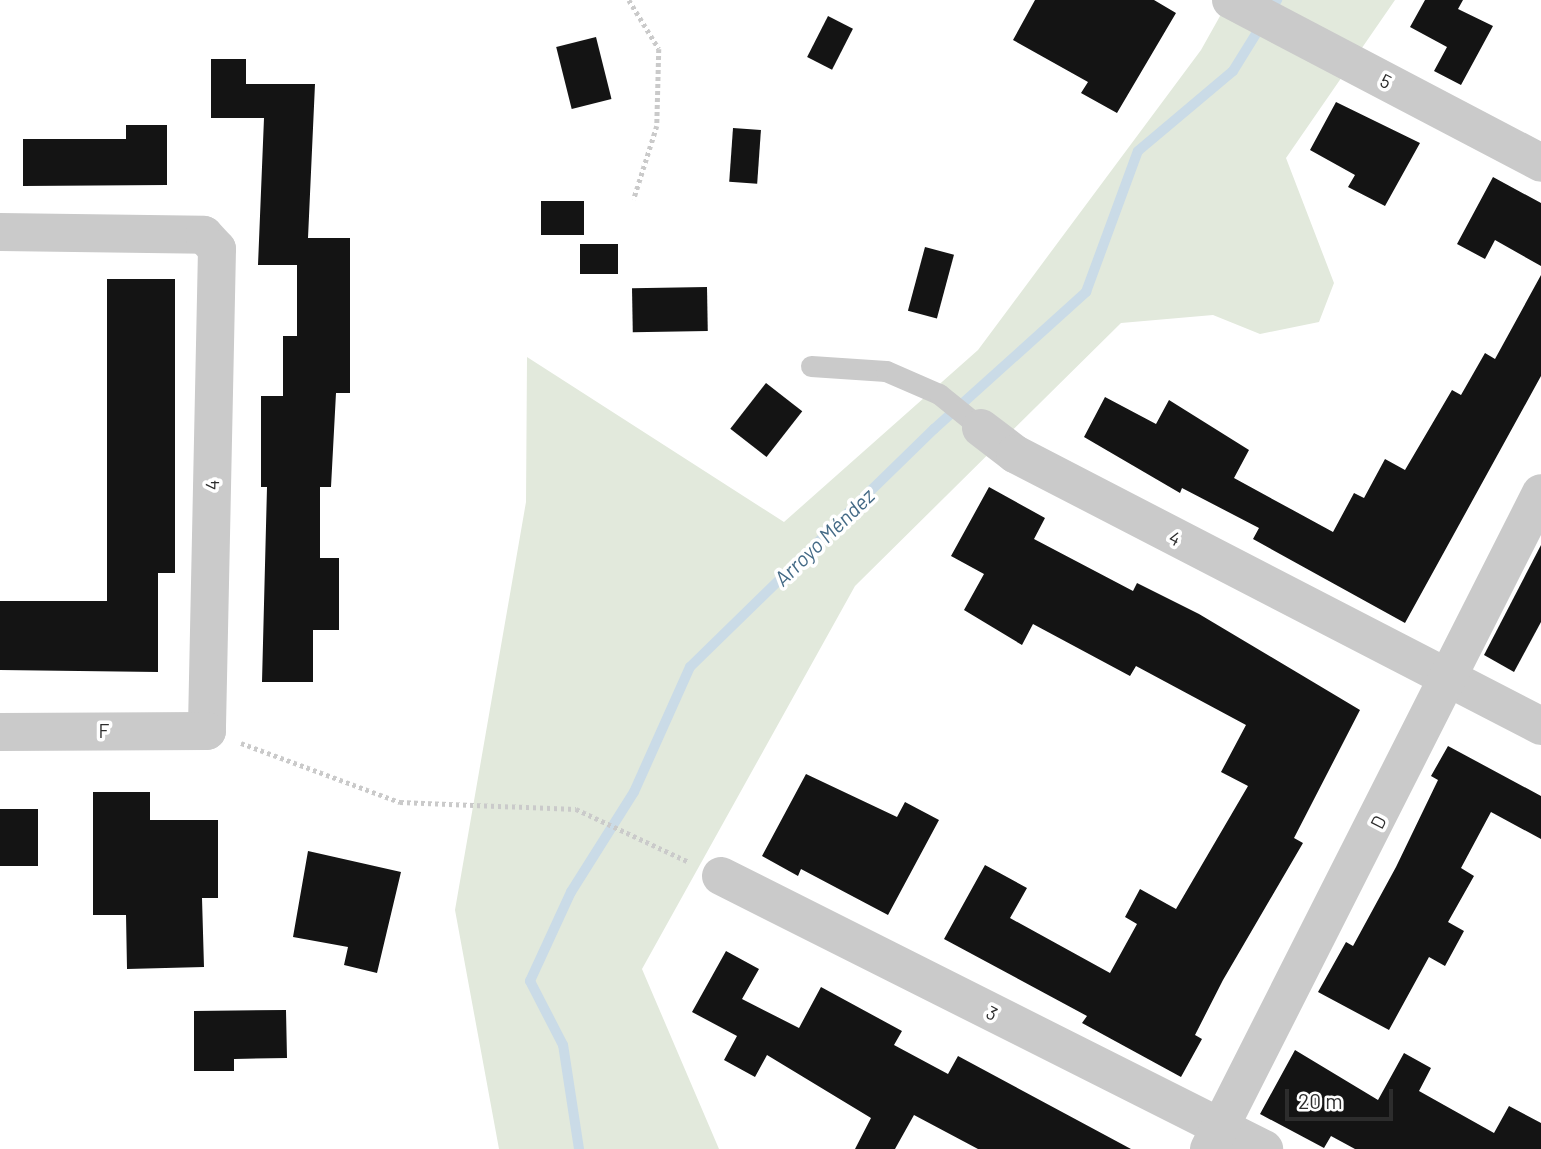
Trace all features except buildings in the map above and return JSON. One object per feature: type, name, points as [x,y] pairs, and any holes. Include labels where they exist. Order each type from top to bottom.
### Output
[{"type":"street","name":"5","points":[[1235,2],[1541,163]]},
{"type":"street","name":"4","points":[[0,232],[204,235],[214,240],[207,731]]},
{"type":"street","name":"4","points":[[981,428],[1015,454],[1541,726]]},
{"type":"street","name":"D","points":[[1215,1138],[1451,680],[1541,493]]},
{"type":"street","name":"F","points":[[0,732],[207,731]]},
{"type":"street","name":"3","points":[[721,876],[1215,1138],[1264,1149]]},
{"type":"lane","name":"4","points":[[811,366],[886,371],[939,394],[981,428]]},
{"type":"path","points":[[629,0],[659,49],[657,126],[634,199]]},
{"type":"path","points":[[207,731],[400,802],[576,809],[663,849]]},
{"type":"shaded area","points":[[1229,0],[1395,0],[1286,158],[1334,283],[1319,322],[1260,334],[1213,315],[1121,323],[855,586],[642,969],[719,1149],[499,1149],[455,910],[526,502],[527,357],[784,522],[978,350],[1201,50]]},
{"type":"waterway","name":"Arroyo Méndez","points":[[579,1149],[563,1045],[530,981],[571,892],[634,792],[690,667],[934,429],[1086,292],[1138,151],[1233,71],[1277,0]]}]
